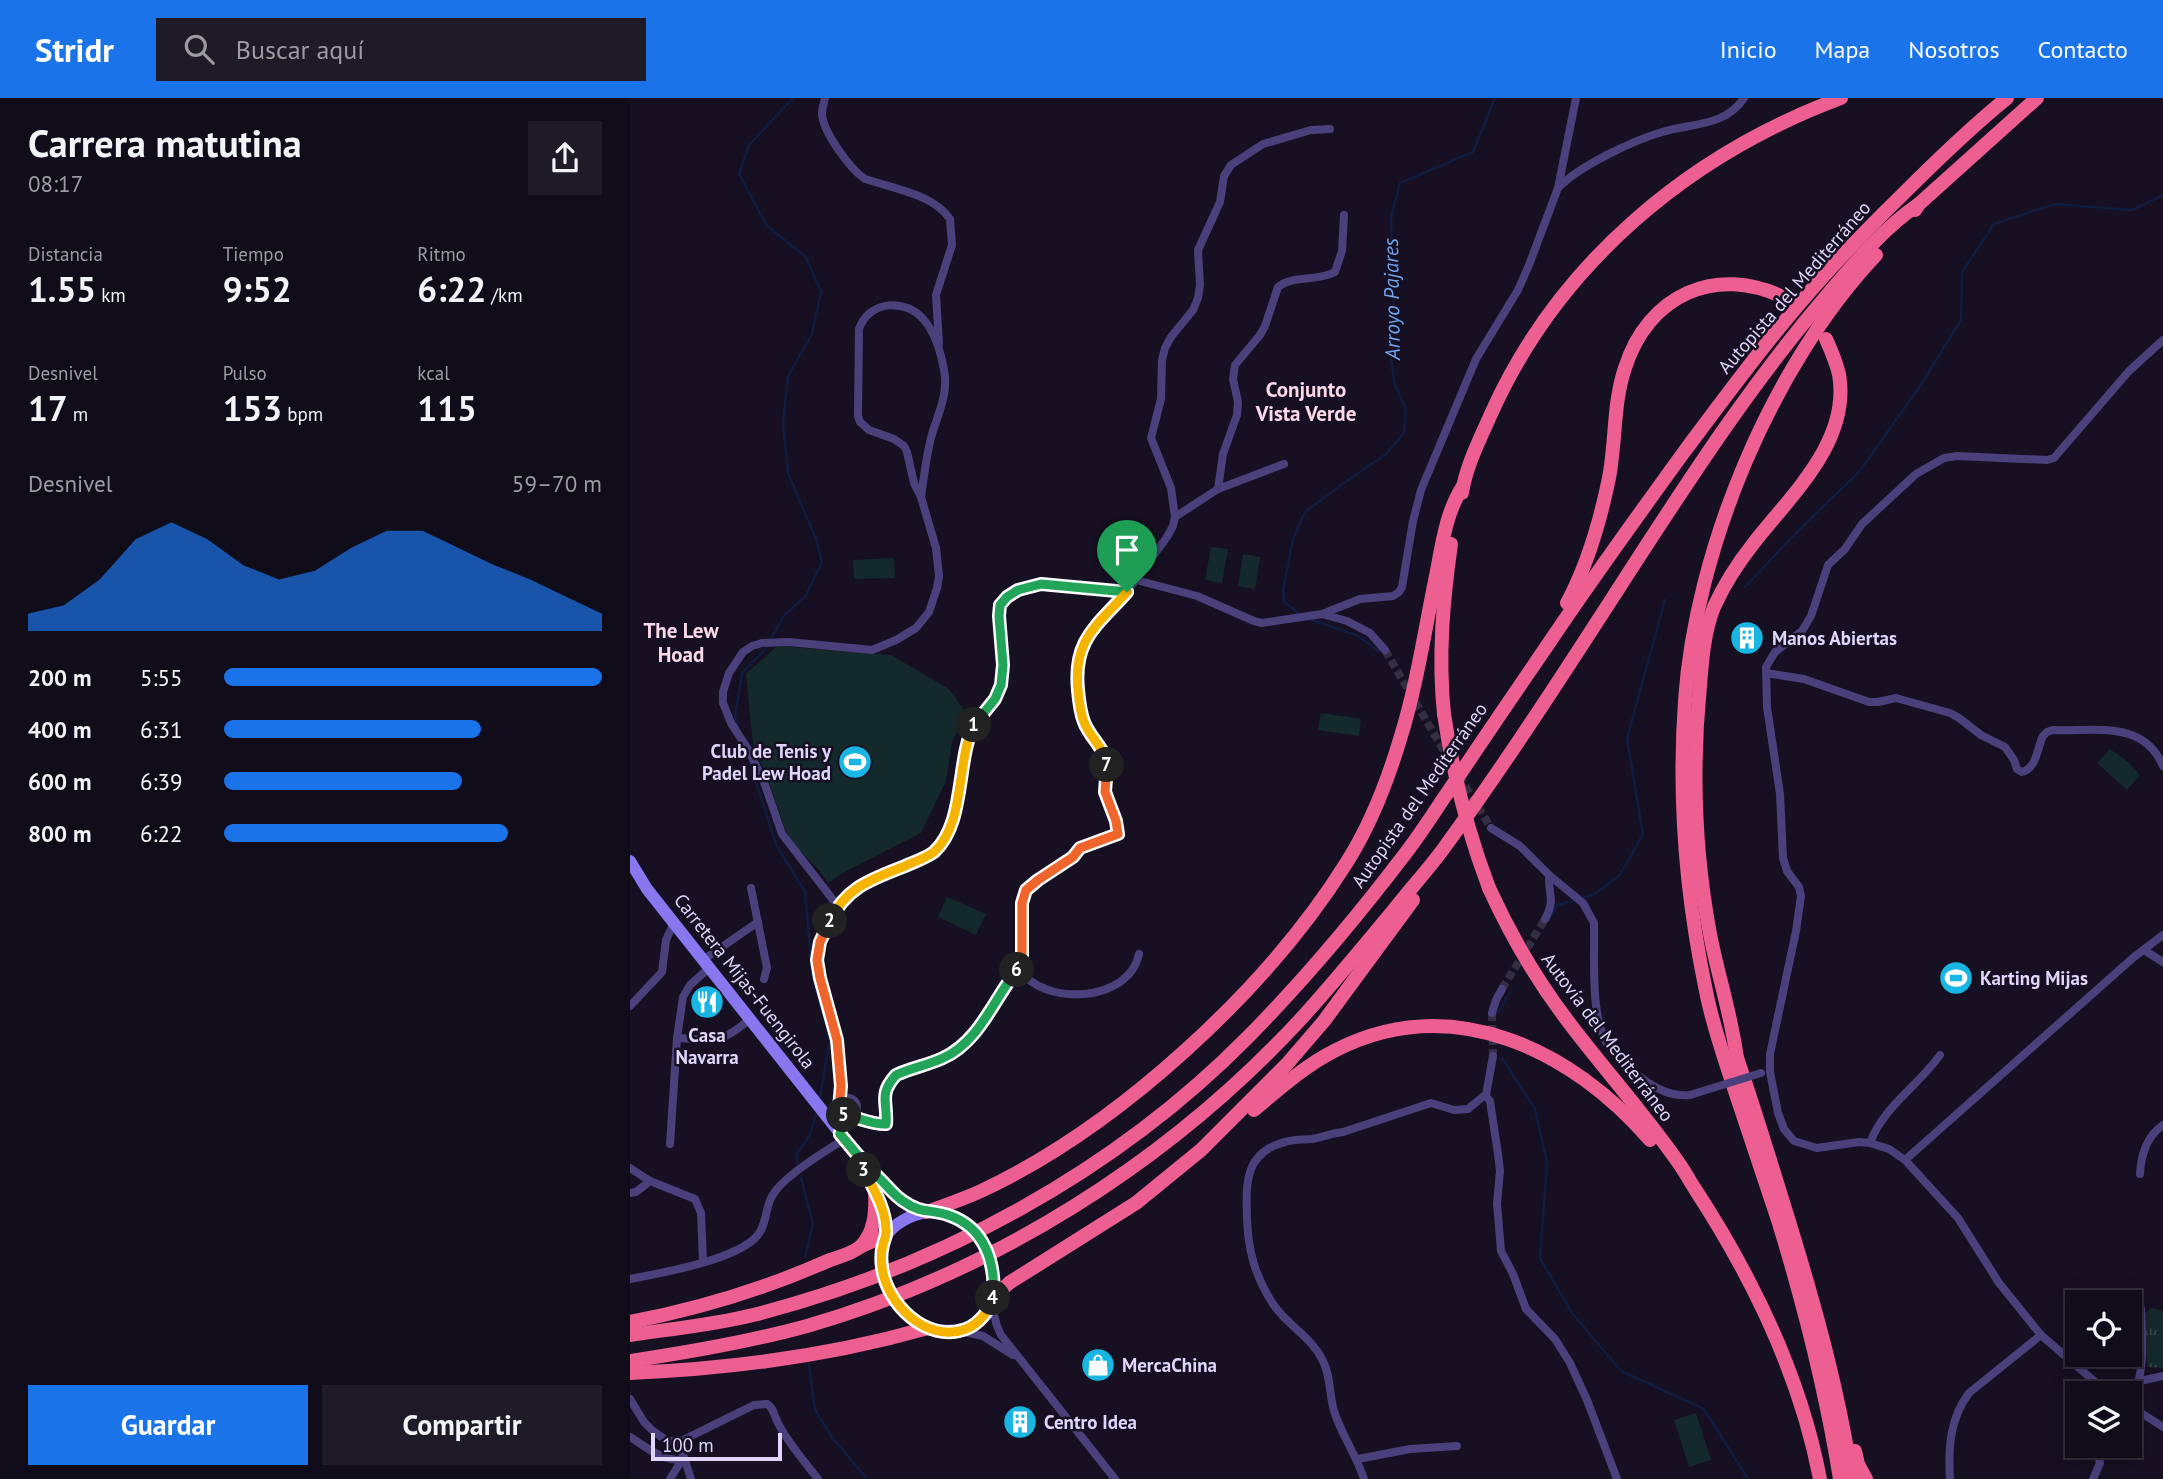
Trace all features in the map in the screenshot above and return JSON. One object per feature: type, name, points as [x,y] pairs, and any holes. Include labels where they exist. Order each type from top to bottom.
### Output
[{"type":"highway","name":"Autovía del Mediterráneo","points":[[1821,1479],[1793,1379],[1766,1315],[1727,1239],[1679,1163],[1565,1018],[1518,946],[1489,888],[1461,807],[1444,713],[1441,652],[1442,618],[1452,540],[1463,486],[1503,388],[1527,344],[1563,293],[1605,245],[1670,191],[1717,159],[1764,132],[1841,98]]},
{"type":"highway","name":"Autopista del Mediterráneo","points":[[630,1335],[693,1327],[813,1298],[895,1269],[965,1239],[1091,1166],[1197,1084],[1246,1039],[1340,936],[1408,850],[1650,499],[1784,321],[1875,221],[1931,165],[2007,98]]},
{"type":"highway","points":[[1840,1479],[1825,1398],[1804,1311],[1723,1055],[1706,991],[1688,881],[1683,816],[1685,698],[1700,603],[1721,528],[1761,428],[1804,350],[1830,312],[1872,259],[1905,225],[1919,204],[2038,98]]},
{"type":"highway","name":"Autopista del Mediterráneo","points":[[630,1361],[700,1351],[755,1339],[855,1311],[973,1262],[1047,1223],[1102,1188],[1190,1123],[1238,1081],[1298,1022],[1441,853],[1529,726],[1727,422],[1787,342],[1839,281],[1897,219],[1919,204]]},
{"type":"highway","points":[[1555,634],[1559,617],[1576,587],[1599,522],[1609,474],[1618,398],[1633,346],[1645,326],[1675,299],[1714,284],[1754,286],[1785,298]]},
{"type":"highway","points":[[1737,1059],[1735,1035],[1710,933],[1699,852],[1697,727],[1702,659],[1714,608],[1730,578],[1751,546],[1810,474],[1833,431],[1838,413],[1839,375],[1826,339]]},
{"type":"highway","points":[[925,1212],[979,1192],[1011,1176],[1086,1130],[1149,1082],[1249,988],[1319,902],[1347,862],[1369,821],[1388,776],[1402,735],[1413,689],[1447,524],[1453,501],[1463,486]]},
{"type":"highway","points":[[992,1300],[1009,1283],[1136,1203],[1201,1150],[1279,1073],[1324,1021],[1430,876],[1441,853]]},
{"type":"highway","points":[[1702,967],[1713,988],[1737,1059],[1800,1257],[1822,1334],[1852,1479]]},
{"type":"highway","points":[[1201,1150],[1217,1141],[1288,1082],[1336,1050],[1390,1031],[1443,1026],[1515,1041],[1566,1066],[1589,1082],[1633,1121],[1692,1185]]},
{"type":"highway","points":[[859,1248],[873,1223],[875,1192]]},
{"type":"highway","points":[[630,1322],[713,1302],[764,1286],[885,1238]]},
{"type":"highway","points":[[630,1373],[742,1364],[800,1356],[928,1328]]},
{"type":"highway","points":[[1840,1411],[1849,1429],[1858,1464],[1867,1479]]},
{"type":"main road","name":"Carretera Mijas-Fuengirola","points":[[630,861],[674,923],[858,1156]]},
{"type":"main road","points":[[858,1156],[901,1200],[925,1212],[949,1215],[968,1226],[984,1244],[991,1260],[994,1280],[992,1300],[976,1324],[959,1331],[928,1328],[899,1306],[887,1287],[882,1267],[885,1238],[882,1211],[858,1156]]},
{"type":"main road","points":[[885,1238],[907,1218],[925,1212]]},
{"type":"street","points":[[825,98],[822,110],[824,125],[859,175],[936,205],[950,219],[952,245],[936,295],[938,348]]},
{"type":"street","points":[[1136,580],[1197,596],[1262,623],[1322,614],[1360,599],[1393,596],[1399,592],[1421,490],[1476,359],[1518,290],[1558,188],[1576,98]]},
{"type":"street","points":[[1558,188],[1569,177],[1634,143],[1663,131],[1717,120],[1732,112],[1744,98]]},
{"type":"street","points":[[1127,592],[1041,584],[1018,590],[1000,605],[1003,665],[1001,685],[995,699],[973,726],[970,734],[960,793],[946,836],[934,852],[917,862],[864,883],[847,895],[837,905],[820,942],[817,960],[820,978],[837,1040],[841,1086],[839,1111],[886,1124],[886,1089],[896,1075],[944,1058],[969,1040],[1018,968],[1022,958],[1022,903],[1026,890],[1073,857],[1080,848],[1118,834],[1105,792],[1106,756],[1082,718],[1077,669],[1079,654],[1087,637],[1127,592],[1173,526],[1175,517],[1171,488],[1152,438],[1161,399],[1165,348],[1193,310],[1198,298],[1198,250],[1220,202],[1224,176],[1231,165],[1263,144],[1311,130],[1330,129]]},
{"type":"street","points":[[1218,489],[1223,454],[1237,415],[1238,402],[1233,379],[1235,365],[1265,326],[1278,287],[1289,281],[1326,277],[1335,272],[1342,251],[1344,215]]},
{"type":"street","points":[[837,905],[782,834],[764,782],[723,703],[724,683],[743,652],[752,646],[789,642],[872,650],[916,628],[929,612],[939,576],[934,534],[922,497],[914,483],[904,446],[894,439],[869,430],[860,422],[858,408],[859,329],[866,316],[878,307],[887,305],[906,307],[923,318],[933,334],[944,372],[943,403],[931,437],[922,497]]},
{"type":"street","points":[[2093,1381],[2041,1335],[1998,1283],[1958,1218],[1905,1160],[1889,1149],[1870,1143],[1817,1148],[1794,1141],[1784,1129],[1765,1072],[1796,931],[1801,895],[1800,887],[1787,870],[1783,858],[1783,827],[1769,725],[1766,667],[1775,652],[1802,631],[1811,616],[1828,565],[1845,549],[1862,524],[1916,474],[1944,458],[1957,456],[2047,460],[2054,458],[2129,371],[2163,341]]},
{"type":"street","points":[[1175,517],[1218,489],[1284,464]]},
{"type":"street","points":[[1322,614],[1347,621],[1370,633],[1385,650]]},
{"type":"street","points":[[1766,673],[1804,679],[1869,702],[1896,698],[1950,713],[1981,735],[2005,747],[2017,769],[2022,772],[2032,766],[2043,736],[2053,730],[2116,730],[2130,733],[2145,741],[2163,766]]},
{"type":"street","points":[[1490,828],[1520,846],[1583,903],[1594,923],[1599,1020],[1607,1042],[1625,1064],[1654,1088],[1682,1096],[1765,1072]]},
{"type":"street","points":[[1545,919],[1552,903],[1548,888],[1549,875]]},
{"type":"street","points":[[751,888],[766,968],[764,979]]},
{"type":"street","points":[[670,1144],[677,1038],[683,997],[706,964],[758,922]]},
{"type":"street","points":[[630,1006],[662,972],[666,940],[674,923]]},
{"type":"street","points":[[1905,1160],[2163,935]]},
{"type":"street","points":[[2144,950],[2163,962]]},
{"type":"street","points":[[1018,968],[1031,983],[1041,988],[1079,995],[1109,987],[1124,978],[1139,954]]},
{"type":"street","points":[[1492,1013],[1502,989]]},
{"type":"street","points":[[677,1038],[718,1040],[738,1030],[750,1019]]},
{"type":"street","points":[[1870,1143],[1875,1127],[1883,1115],[1927,1074],[1940,1055]]},
{"type":"street","points":[[1493,1056],[1486,1095],[1490,1101],[1499,1154],[1497,1203],[1501,1251],[1526,1309],[1555,1339],[1570,1363],[1617,1479]]},
{"type":"street","points":[[841,1086],[868,1121]]},
{"type":"street","points":[[1364,1479],[1358,1459],[1335,1415],[1322,1358],[1278,1311],[1252,1261],[1248,1229],[1248,1172],[1253,1163],[1270,1148],[1284,1142],[1343,1132],[1430,1103],[1454,1110],[1468,1109],[1486,1095]]},
{"type":"street","points":[[841,1102],[845,1099],[854,1102]]},
{"type":"street","points":[[630,1279],[704,1261],[746,1245],[762,1230],[773,1194],[779,1186],[842,1137],[848,1115],[856,1111],[854,1102]]},
{"type":"street","points":[[2140,1174],[2141,1156],[2154,1131],[2163,1125]]},
{"type":"street","points":[[630,1168],[650,1181],[695,1199],[701,1213],[704,1261]]},
{"type":"street","points":[[630,1193],[636,1192],[650,1181]]},
{"type":"street","points":[[992,1300],[997,1326],[1018,1358],[1115,1479]]},
{"type":"street","points":[[959,1331],[983,1336],[1018,1358]]},
{"type":"street","points":[[2142,1332],[2142,1363]]},
{"type":"street","points":[[1950,1479],[1952,1434],[1960,1406],[1969,1393],[2041,1335]]},
{"type":"street","points":[[2142,1367],[2140,1381],[2163,1376]]},
{"type":"street","points":[[632,1403],[644,1422],[657,1435],[679,1442],[754,1405],[767,1404],[773,1409],[782,1431],[818,1479]]},
{"type":"street","points":[[2142,1414],[2163,1427]]},
{"type":"street","points":[[630,1437],[669,1460],[682,1459]]},
{"type":"street","points":[[679,1442],[682,1459],[691,1479]]},
{"type":"street","points":[[1358,1459],[1410,1449],[1457,1446]]},
{"type":"street","points":[[2093,1479],[2100,1463],[2099,1458]]},
{"type":"street","points":[[670,1479],[682,1459]]},
{"type":"green space","points":[[1211,547],[1228,549],[1222,583],[1205,580]]},
{"type":"green space","points":[[1243,554],[1260,557],[1255,589],[1238,586]]},
{"type":"green space","points":[[894,558],[895,578],[854,579],[853,560]]},
{"type":"green space","name":"Club de Tenis y Padel Lew Hoad","points":[[777,646],[891,655],[949,689],[966,713],[952,742],[946,781],[921,833],[828,883],[795,846],[785,829],[753,744],[746,674]]},
{"type":"green space","points":[[1321,713],[1361,719],[1359,736],[1318,730]]},
{"type":"green space","points":[[2110,749],[2140,775],[2127,790],[2097,763]]},
{"type":"green space","points":[[947,897],[986,914],[976,935],[938,917]]},
{"type":"green space","points":[[2151,1308],[2163,1311],[2163,1368],[2147,1367],[2145,1314]]},
{"type":"green space","points":[[1696,1413],[1711,1460],[1689,1467],[1674,1420]]},
{"type":"waterway","points":[[772,637],[783,617],[806,595],[822,562],[816,539],[788,473],[783,423],[788,376],[812,334],[821,292],[806,257],[767,226],[739,174],[749,145],[793,98]]},
{"type":"waterway","name":"Arroyo Pajares","points":[[1301,615],[1284,602],[1283,590],[1293,539],[1305,512],[1386,454],[1404,433],[1406,409],[1395,385],[1389,347],[1394,308],[1391,217],[1400,183],[1473,152],[1495,98]]},
{"type":"waterway","points":[[1745,587],[1860,471],[1922,383],[1961,320],[1962,272],[1994,224],[2055,204],[2132,210],[2163,195]]},
{"type":"waterway","points":[[1582,898],[1595,894],[1620,875],[1643,834],[1627,739],[1665,600]]},
{"type":"waterway","name":"Arroyo Pajares","points":[[1307,618],[1358,636],[1380,652]]},
{"type":"waterway","points":[[738,726],[735,717],[742,673],[767,647]]},
{"type":"waterway","points":[[750,764],[776,844],[805,892],[813,979],[830,1038],[820,1097]]},
{"type":"waterway","points":[[1549,921],[1557,905],[1576,900]]},
{"type":"waterway","name":"Arroyo Pajares","points":[[1498,1013],[1510,992]]},
{"type":"waterway","name":"Arroyo Pajares","points":[[1502,1058],[1535,1109],[1547,1162],[1540,1258],[1572,1313],[1621,1371],[1704,1409],[1748,1479]]},
{"type":"waterway","points":[[797,1164],[797,1153],[810,1135],[816,1114]]},
{"type":"waterway","points":[[801,1178],[813,1224],[805,1257]]},
{"type":"waterway","points":[[809,1364],[815,1410],[832,1437],[867,1479]]},
{"type":"tunnel","points":[[1385,650],[1447,756]]},
{"type":"tunnel","points":[[1459,776],[1491,828]]},
{"type":"tunnel","points":[[1502,989],[1545,919]]},
{"type":"tunnel","points":[[1492,1013],[1493,1056]]},
{"type":"place","name":"Manos Abiertas","points":[[1747,638]]},
{"type":"place","name":"Club de Tenis y Padel Lew Hoad","points":[[855,762]]},
{"type":"place","name":"Karting Mijas","points":[[1956,978]]},
{"type":"place","name":"Casa Navarra","points":[[707,1002]]},
{"type":"place","name":"MercaChina","points":[[1098,1365]]},
{"type":"place","name":"Centro Idea","points":[[1020,1422]]},
{"type":"district","name":"Conjunto Vista Verde","points":[[1306,402]]},
{"type":"district","name":"The Lew Hoad","points":[[681,643]]},
{"type":"route","points":[[1127,592],[1041,584],[1027,586],[1007,597],[1000,605],[999,616],[1003,665],[1001,685],[995,699],[973,726],[970,734],[960,793],[946,836],[934,852],[917,862],[864,883],[847,895],[837,905],[820,942],[817,960],[820,978],[837,1040],[841,1086],[839,1111],[844,1115],[840,1134],[850,1147],[858,1156],[882,1211],[887,1233],[881,1257],[887,1287],[899,1306],[928,1328],[959,1331],[976,1324],[982,1318],[993,1297],[994,1280],[989,1252],[978,1236],[960,1220],[949,1215],[923,1212],[901,1200],[840,1134],[844,1115],[886,1124],[888,1121],[884,1099],[890,1081],[903,1071],[944,1058],[969,1040],[1022,963],[1022,903],[1026,890],[1073,857],[1080,848],[1118,834],[1105,792],[1106,756],[1082,718],[1077,669],[1082,644],[1127,592]]}]
